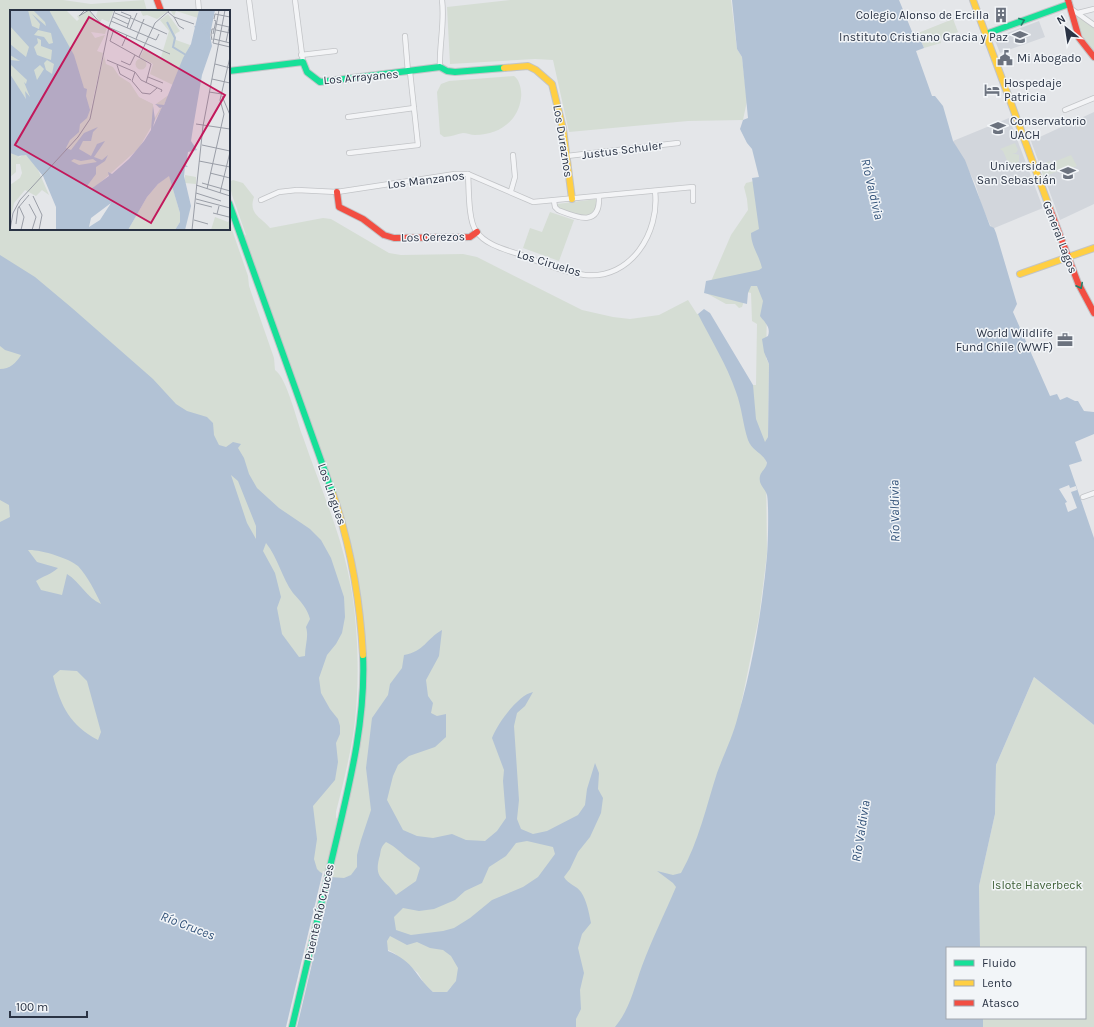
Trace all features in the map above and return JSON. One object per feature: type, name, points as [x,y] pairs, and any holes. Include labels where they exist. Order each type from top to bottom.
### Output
[{"type":"main road","points":[[157,0],[161,10]]},
{"type":"main road","name":"General Lagos","points":[[973,0],[1068,258],[1078,282],[1094,313]]},
{"type":"main road","points":[[986,34],[1069,4],[1082,46],[1094,57]]},
{"type":"main road","points":[[230,71],[303,62]]},
{"type":"main road","name":"Los Arrayanes","points":[[303,62],[307,72],[320,82],[440,67],[447,71],[455,72],[528,66],[536,70],[552,84]]},
{"type":"main road","name":"Los Duraznos","points":[[552,84],[563,129],[572,199]]},
{"type":"main road","name":"Los Cerezos","points":[[337,192],[339,207],[363,219],[384,235],[406,239],[470,237],[477,232]]},
{"type":"main road","name":"Los Lingues","points":[[230,206],[340,515],[356,580],[361,612],[364,696],[358,745],[347,797]]},
{"type":"main road","points":[[1020,274],[1094,248]]},
{"type":"main road","name":"Puente Río Cruces","points":[[292,1027],[347,797]]},
{"type":"street","points":[[198,0],[199,10]]},
{"type":"street","points":[[249,0],[254,38]]},
{"type":"street","points":[[296,0],[301,55],[303,62]]},
{"type":"street","points":[[440,67],[439,46],[444,16],[442,0]]},
{"type":"street","points":[[1069,4],[1078,14],[1094,25]]},
{"type":"street","points":[[1078,14],[1094,9]]},
{"type":"street","name":"Los Arrayanes","points":[[405,36],[409,72]]},
{"type":"street","points":[[301,55],[335,51]]},
{"type":"street","points":[[349,153],[418,145],[409,72]]},
{"type":"street","points":[[1065,110],[1094,98]]},
{"type":"street","points":[[348,116],[414,108]]},
{"type":"street","name":"Justus Schuler","points":[[567,156],[678,143]]},
{"type":"street","points":[[510,192],[515,177],[513,154]]},
{"type":"street","name":"Los Manzanos","points":[[261,200],[279,192],[313,190],[337,192],[455,174],[468,174],[533,202],[693,187],[692,201]]},
{"type":"street","points":[[468,174],[472,223],[477,232]]},
{"type":"street","name":"Los Ciruelos","points":[[477,232],[494,245],[560,269],[586,275],[604,273],[614,270],[630,261],[646,242],[655,219],[655,191]]},
{"type":"street","points":[[554,201],[555,207],[558,210],[584,218],[592,217],[597,210],[599,197]]},
{"type":"street","points":[[1083,497],[1094,493]]},
{"type":"shaded area","name":"Instituto Cristiano Gracia y Paz","points":[[1039,21],[1045,37],[1000,53],[994,38]]},
{"type":"shaded area","name":"Universidad San Sebastián","points":[[1094,112],[1094,204],[1060,220],[1031,141]]},
{"type":"shaded area","name":"Universidad San Sebastián","points":[[1009,118],[1043,208],[992,229],[982,207],[975,183],[953,141]]},
{"type":"green space","points":[[0,0],[63,0],[91,4],[144,0],[147,10],[10,10],[10,230],[230,230],[230,224],[248,276],[249,286],[274,358],[275,370],[284,382],[288,391],[339,537],[348,572],[356,626],[358,665],[357,703],[352,743],[336,812],[336,818],[341,820],[365,680],[354,566],[244,236],[246,235],[232,195],[230,182],[233,180],[243,183],[254,197],[253,207],[256,215],[270,228],[323,218],[331,219],[389,253],[401,255],[463,254],[477,257],[582,310],[630,319],[659,315],[688,300],[697,314],[701,314],[753,390],[753,385],[756,385],[757,324],[752,321],[751,293],[747,292],[742,307],[739,308],[735,304],[726,304],[706,293],[731,235],[748,210],[744,187],[746,183],[754,181],[768,258],[766,358],[769,364],[768,437],[765,450],[767,464],[767,554],[759,617],[736,729],[698,837],[621,1027],[520,1027],[451,987],[447,992],[433,992],[425,985],[418,973],[394,953],[0,757]]},
{"type":"green space","points":[[510,0],[731,0],[737,49],[742,57],[747,101],[743,120],[688,121],[569,132],[553,60],[535,59],[450,64],[447,7]]},
{"type":"green space","points":[[1078,15],[1094,27],[1094,51],[1087,46],[1075,18]]},
{"type":"green space","points":[[953,19],[958,32],[940,39],[941,43],[924,48],[918,33]]},
{"type":"green space","points":[[514,76],[518,80],[520,86],[521,98],[516,114],[506,126],[491,133],[483,134],[474,135],[463,133],[444,137],[440,134],[437,92],[441,84],[449,81]]},
{"type":"green space","points":[[1015,143],[1018,150],[1016,153],[1012,153],[1019,155],[1019,161],[1015,164],[1010,162],[1009,165],[1003,151],[1000,149]]},
{"type":"green space","points":[[1071,155],[1077,166],[1069,169],[1067,167],[1044,177],[1039,165],[1050,161],[1051,163]]},
{"type":"green space","points":[[597,199],[598,203],[594,210],[586,216],[575,215],[557,207],[557,204]]},
{"type":"green space","points":[[550,212],[574,220],[559,261],[523,248],[530,228],[542,232]]},
{"type":"green space","name":"Islote Haverbeck","points":[[1034,677],[1094,725],[1094,1027],[983,1027],[983,1019],[1086,1019],[1086,947],[980,947],[979,886],[995,814],[996,765]]},
{"type":"water","name":"Río Valdivia","points":[[732,0],[899,0],[913,34],[917,32],[924,48],[916,51],[932,96],[935,96],[943,106],[953,141],[965,160],[990,226],[994,228],[996,233],[1017,304],[1013,312],[1050,396],[1057,394],[1060,400],[1067,397],[1078,401],[1084,411],[1094,412],[1094,434],[1075,442],[1082,461],[1069,465],[1094,538],[1094,725],[1034,677],[996,765],[995,814],[979,886],[980,947],[946,947],[946,1019],[983,1019],[983,1027],[615,1027],[628,1006],[654,936],[676,887],[657,871],[673,875],[681,873],[693,849],[717,773],[734,731],[760,616],[765,576],[768,543],[768,500],[760,479],[767,463],[752,447],[748,440],[740,404],[732,382],[698,314],[704,309],[710,313],[753,385],[756,419],[765,442],[768,437],[769,364],[764,352],[762,339],[768,336],[769,330],[760,316],[763,301],[757,286],[751,286],[748,293],[747,304],[704,293],[706,281],[759,270],[762,268],[751,238],[751,233],[759,229],[752,178],[759,177],[752,149],[747,143],[740,129],[743,120],[748,118],[742,57],[737,49]]},
{"type":"water","name":"Río Cruces","points":[[0,255],[35,277],[72,308],[153,379],[176,404],[187,411],[207,417],[213,423],[214,435],[219,445],[226,447],[233,442],[241,444],[238,448],[244,458],[249,474],[257,488],[279,508],[310,529],[321,540],[331,558],[344,597],[345,617],[342,633],[336,644],[327,655],[319,678],[321,693],[330,709],[338,719],[340,726],[340,734],[336,743],[338,762],[335,780],[313,806],[317,839],[314,859],[317,869],[320,872],[330,877],[344,878],[351,875],[357,867],[357,855],[371,810],[366,768],[372,718],[388,695],[390,684],[402,668],[404,655],[417,651],[442,630],[439,656],[426,680],[428,696],[433,703],[431,713],[437,716],[446,714],[446,737],[435,747],[409,756],[398,765],[393,776],[387,800],[403,830],[417,836],[433,838],[452,834],[466,840],[485,841],[497,831],[506,818],[503,781],[504,770],[492,738],[503,718],[521,698],[527,694],[533,692],[525,706],[517,713],[514,726],[519,800],[517,819],[521,829],[533,834],[547,831],[578,815],[585,805],[587,789],[595,763],[599,773],[598,789],[603,798],[601,813],[590,837],[578,852],[570,869],[564,877],[579,890],[583,896],[588,907],[591,923],[582,934],[578,948],[584,973],[580,990],[581,1009],[576,1019],[576,1027],[0,1027],[0,522],[10,517],[9,505],[0,500],[0,369],[7,368],[12,365],[21,355],[5,350],[0,346]],"holes":[[[231,475],[238,481],[256,526],[256,539],[247,523]],[[266,543],[274,555],[289,587],[309,615],[310,619],[306,627],[307,638],[305,656],[299,657],[282,634],[277,608],[281,597],[275,573],[263,551]],[[28,550],[54,555],[74,563],[82,570],[88,579],[101,604],[92,598],[72,577],[67,574],[62,595],[41,590],[36,581],[58,568],[37,562]],[[60,670],[77,671],[87,681],[101,732],[98,740],[80,728],[68,714],[63,706],[53,676]],[[527,841],[553,847],[555,854],[538,877],[523,887],[492,900],[470,918],[454,928],[411,935],[396,930],[394,917],[403,908],[419,911],[434,909],[455,900],[465,891],[482,883],[489,867],[506,856],[516,843]],[[386,842],[396,848],[420,868],[416,881],[396,895],[380,877],[378,863],[383,845]],[[390,936],[407,945],[417,942],[430,948],[443,950],[451,956],[458,968],[456,981],[447,992],[433,992],[409,964],[397,955],[388,951],[387,941]]]},
{"type":"pier","points":[[1069,485],[1070,488],[1076,486],[1077,490],[1071,492],[1077,508],[1068,512],[1065,503],[1067,502],[1059,489]]},
{"type":"pier","points":[[323,871],[333,875],[297,1027],[286,1027]]},
{"type":"traffic: fast","points":[[986,34],[1069,4]]},
{"type":"traffic: fast","points":[[230,71],[303,62],[307,72],[320,82],[440,67],[447,71],[455,72],[504,68]]},
{"type":"traffic: fast","points":[[230,206],[333,494]]},
{"type":"traffic: fast","points":[[292,1027],[345,802],[355,753],[362,704],[363,655]]},
{"type":"traffic: slow","points":[[973,0],[1050,209]]},
{"type":"traffic: slow","points":[[504,68],[528,66],[536,70],[552,84],[563,129],[572,199]]},
{"type":"traffic: slow","points":[[1020,274],[1094,248]]},
{"type":"traffic: slow","points":[[333,494],[345,534],[354,573],[360,614],[363,655]]},
{"type":"traffic: jam","points":[[157,0],[161,10]]},
{"type":"traffic: jam","points":[[1068,0],[1079,38],[1094,57]]},
{"type":"traffic: jam","points":[[337,192],[339,207],[363,219],[384,235],[394,238],[470,237],[477,232]]},
{"type":"traffic: jam","points":[[1050,209],[1078,283],[1094,313]]},
{"type":"place","name":"Colegio Alonso de Ercilla","points":[[1001,15]]},
{"type":"place","name":"Instituto Cristiano Gracia y Paz","points":[[1020,37]]},
{"type":"place","name":"Mi Abogado","points":[[1005,58]]},
{"type":"place","name":"Hospedaje Patricia","points":[[992,90]]},
{"type":"place","name":"Conservatorio UACH","points":[[998,128]]},
{"type":"place","name":"Universidad San Sebastián","points":[[1068,173]]},
{"type":"place","name":"World Wildlife Fund Chile (WWF)","points":[[1065,340]]}]
